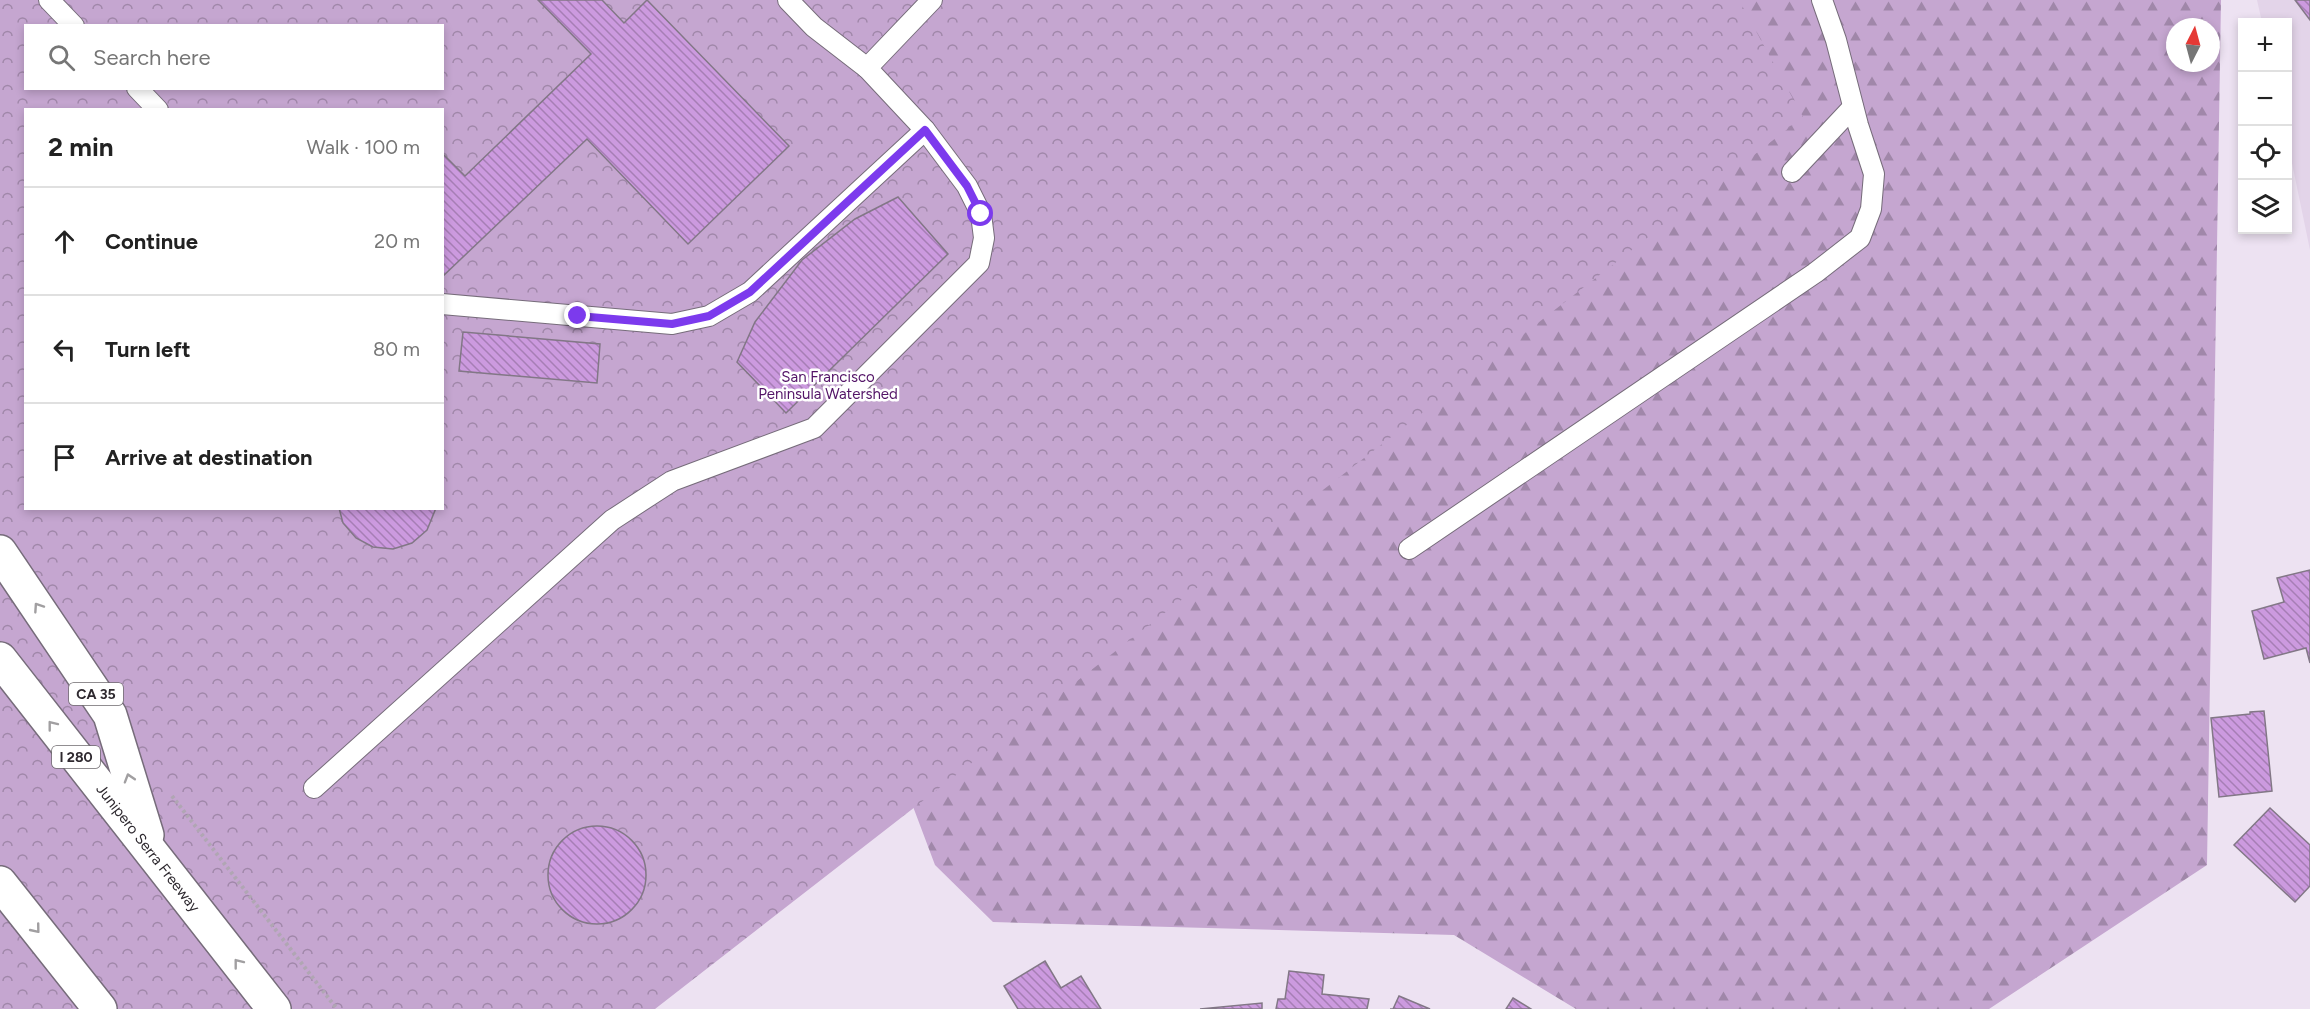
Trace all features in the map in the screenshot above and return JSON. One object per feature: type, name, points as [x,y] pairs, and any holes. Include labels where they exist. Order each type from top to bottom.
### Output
[{"type":"highway","name":"CA 35","points":[[0,552],[110,715],[152,854]]},
{"type":"highway","name":"Junipero Serra Freeway","points":[[0,659],[274,1009]]},
{"type":"highway","points":[[0,884],[100,1009]]},
{"type":"lane","points":[[49,0],[72,24]]},
{"type":"lane","points":[[314,788],[612,520],[672,481],[814,428],[979,263],[984,238],[981,214],[967,186],[925,130],[867,68],[814,27],[788,0]]},
{"type":"lane","points":[[867,68],[932,0]]},
{"type":"lane","points":[[1409,549],[1815,273],[1860,238],[1871,209],[1874,174],[1836,40],[1822,0]]},
{"type":"lane","points":[[139,90],[156,108]]},
{"type":"lane","points":[[1792,172],[1853,106]]},
{"type":"lane","points":[[444,304],[672,324],[709,316],[750,292],[925,130]]},
{"type":"path","points":[[167,790],[337,1009]]},
{"type":"shaded area","points":[[2257,0],[2310,0],[2310,250],[2292,163],[2292,18],[2261,18]]},
{"type":"green space","name":"San Francisco Peninsula Watershed","points":[[0,0],[1739,0],[1803,117],[655,1009],[0,1009]]},
{"type":"green space","points":[[1513,0],[2221,0],[2220,62],[2220,18],[2166,18],[2166,72],[2220,72],[2207,865],[1989,1009],[1576,1009],[1454,935],[993,922],[935,865],[824,570]]},
{"type":"building","points":[[538,0],[602,0],[624,23],[647,0],[789,146],[688,244],[587,139],[444,275],[444,155],[465,176],[591,54]]},
{"type":"building","points":[[2295,0],[2310,0],[2310,20]]},
{"type":"building","points":[[898,197],[948,254],[786,413],[737,362],[755,322],[802,260],[855,219]]},
{"type":"building","points":[[463,332],[600,344],[597,383],[459,371]]},
{"type":"building","points":[[340,510],[435,510],[427,530],[412,543],[393,549],[373,547],[356,538],[343,523]]},
{"type":"building","points":[[2310,570],[2310,663],[2306,648],[2264,659],[2252,611],[2284,602],[2277,578]]},
{"type":"building","points":[[2264,711],[2272,791],[2219,797],[2211,718]]},
{"type":"building","points":[[2270,808],[2310,845],[2310,886],[2295,902],[2234,845]]},
{"type":"building","points":[[587,826],[607,826],[632,840],[643,856],[646,875],[643,894],[632,910],[607,924],[587,924],[570,916],[556,902],[548,885],[548,865],[556,848],[570,834]]},
{"type":"building","points":[[1045,961],[1061,988],[1081,976],[1101,1009],[1018,1009],[1004,986]]},
{"type":"building","points":[[1289,971],[1324,975],[1322,994],[1369,999],[1367,1009],[1276,1009],[1278,999],[1285,999]]},
{"type":"building","points":[[1399,996],[1430,1009],[1393,1009]]},
{"type":"building","points":[[1513,998],[1531,1009],[1506,1009]]},
{"type":"building","points":[[1262,1003],[1262,1009],[1200,1009]]},
{"type":"route","points":[[578,316],[672,324],[709,316],[750,292],[925,130],[967,186],[981,214]]}]
